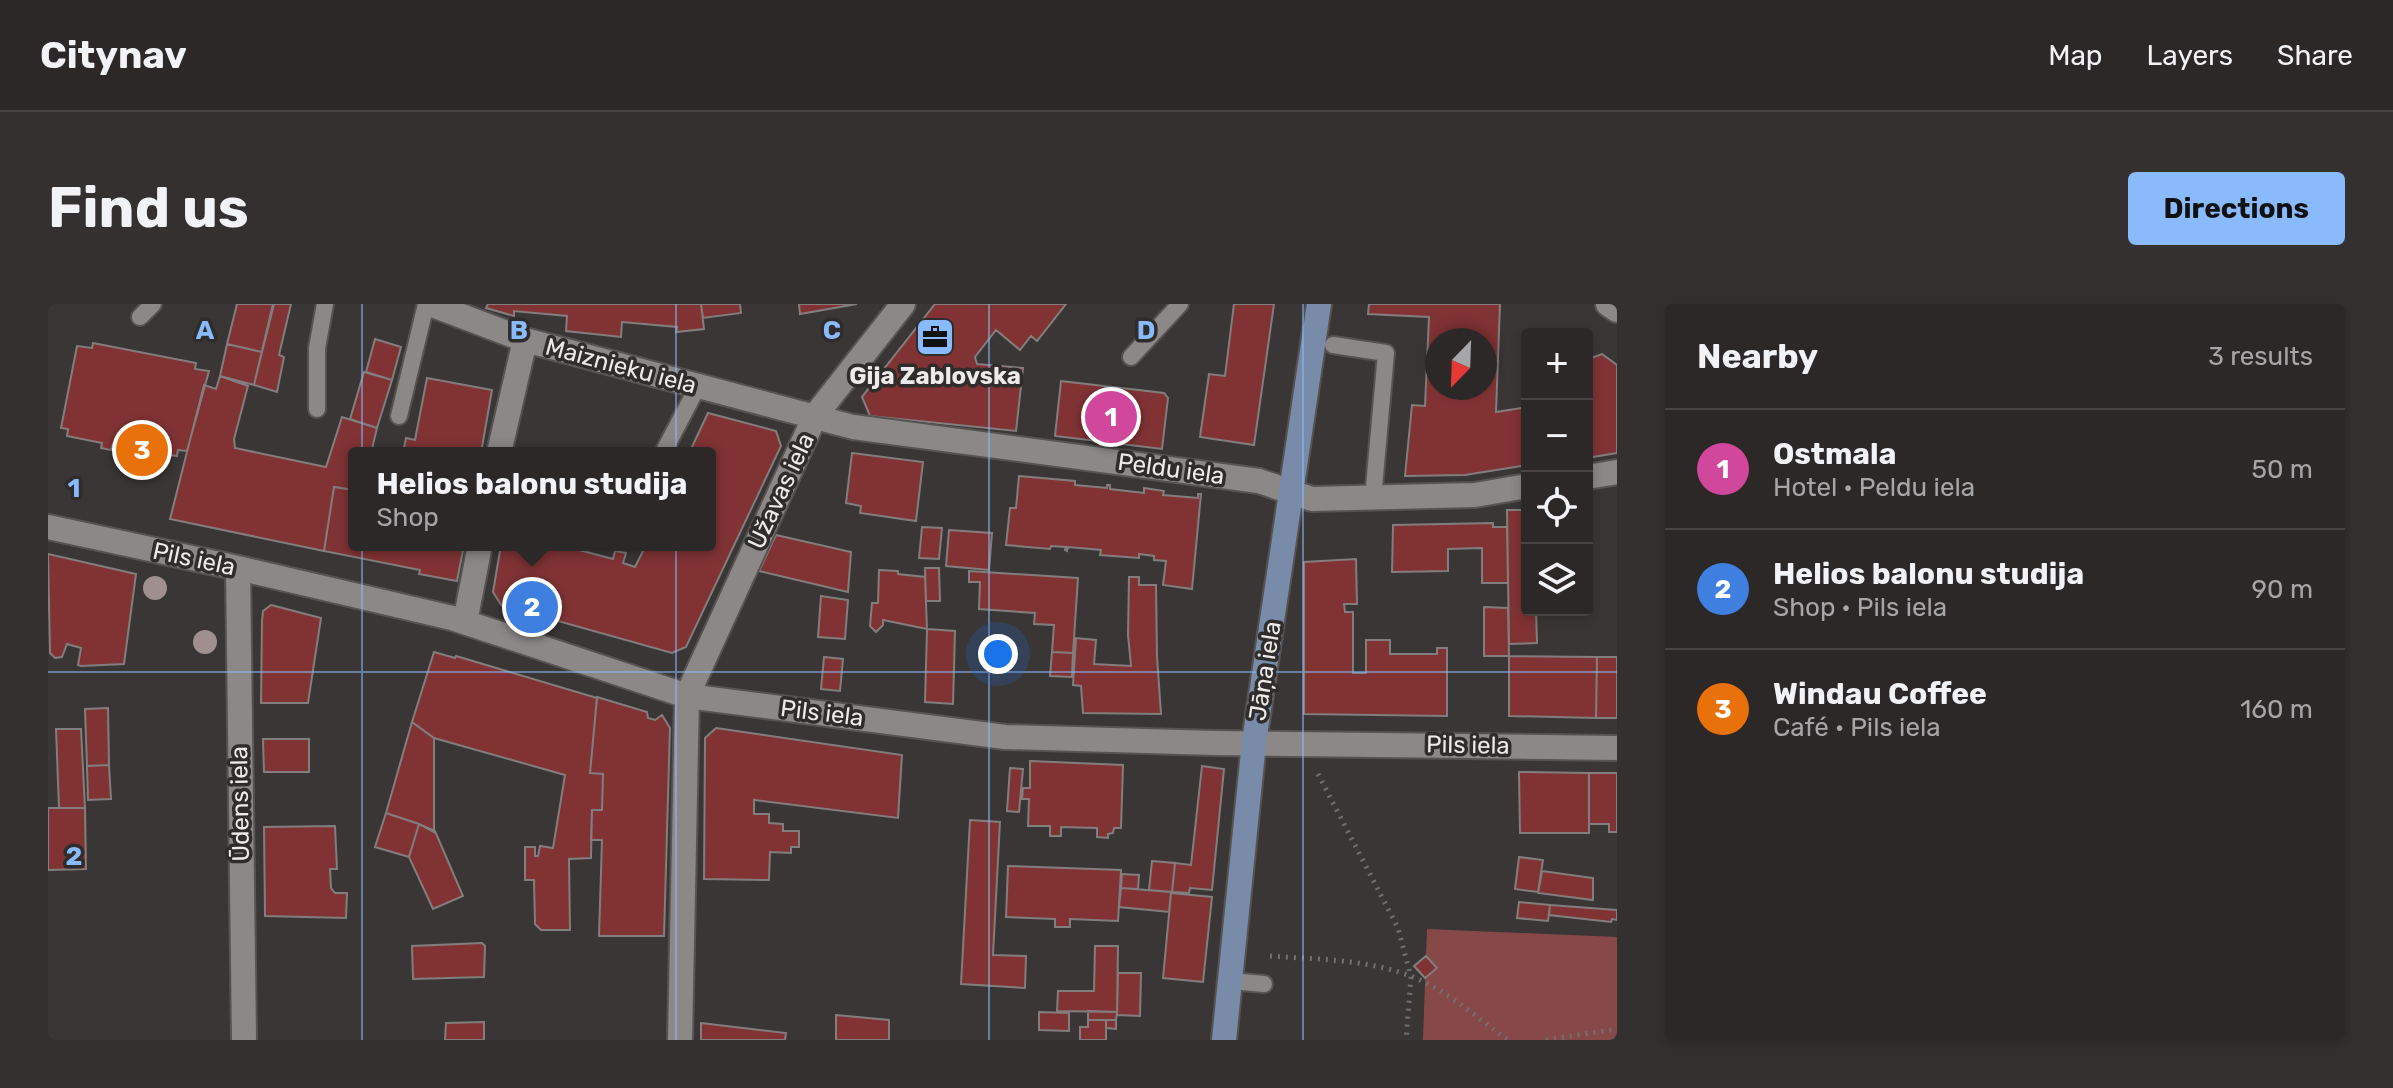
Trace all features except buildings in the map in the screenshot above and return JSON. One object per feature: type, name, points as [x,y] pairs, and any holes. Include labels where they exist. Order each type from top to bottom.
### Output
[{"type":"street","name":"Maiznieku iela","points":[[428,304],[525,340],[815,416]]},
{"type":"street","name":"Užavas iela","points":[[687,696],[815,416],[903,304]]},
{"type":"street","name":"Jāņa iela","points":[[1224,1040],[1254,742],[1319,304]]},
{"type":"street","points":[[1608,304],[1617,310]]},
{"type":"street","points":[[500,447],[525,340]]},
{"type":"street","name":"Peldu iela","points":[[815,416],[853,427],[1259,481],[1312,499],[1475,495],[1521,487]]},
{"type":"street","points":[[1593,476],[1617,472]]},
{"type":"street","name":"Pils iela","points":[[48,527],[465,622],[687,696],[1005,737],[1617,748]]},
{"type":"street","points":[[465,622],[479,551]]},
{"type":"street","name":"Ūdens iela","points":[[238,568],[244,1040]]},
{"type":"street","points":[[680,1040],[687,696]]},
{"type":"lane","points":[[140,317],[153,304]]},
{"type":"lane","points":[[317,409],[317,348],[325,304]]},
{"type":"lane","points":[[399,416],[428,304]]},
{"type":"lane","points":[[1131,357],[1180,304]]},
{"type":"lane","points":[[1333,345],[1386,353],[1373,498]]},
{"type":"lane","points":[[666,447],[698,386]]},
{"type":"lane","points":[[1231,981],[1264,984]]},
{"type":"path","points":[[1311,760],[1398,928],[1411,977],[1406,1040]]},
{"type":"path","points":[[1233,953],[1366,963],[1411,977],[1435,988],[1508,1040]]},
{"type":"path","points":[[1546,1040],[1617,1029]]},
{"type":"shaded area","points":[[1427,929],[1617,937],[1617,1040],[1423,1040]]},
{"type":"place","name":"Gija Zablovska","points":[[935,337]]},
{"type":"place","name":"Ostmala","points":[[1111,417]]},
{"type":"place","name":"Windau Coffee","points":[[142,450]]},
{"type":"place","name":"Helios balonu studija","points":[[532,607]]}]
